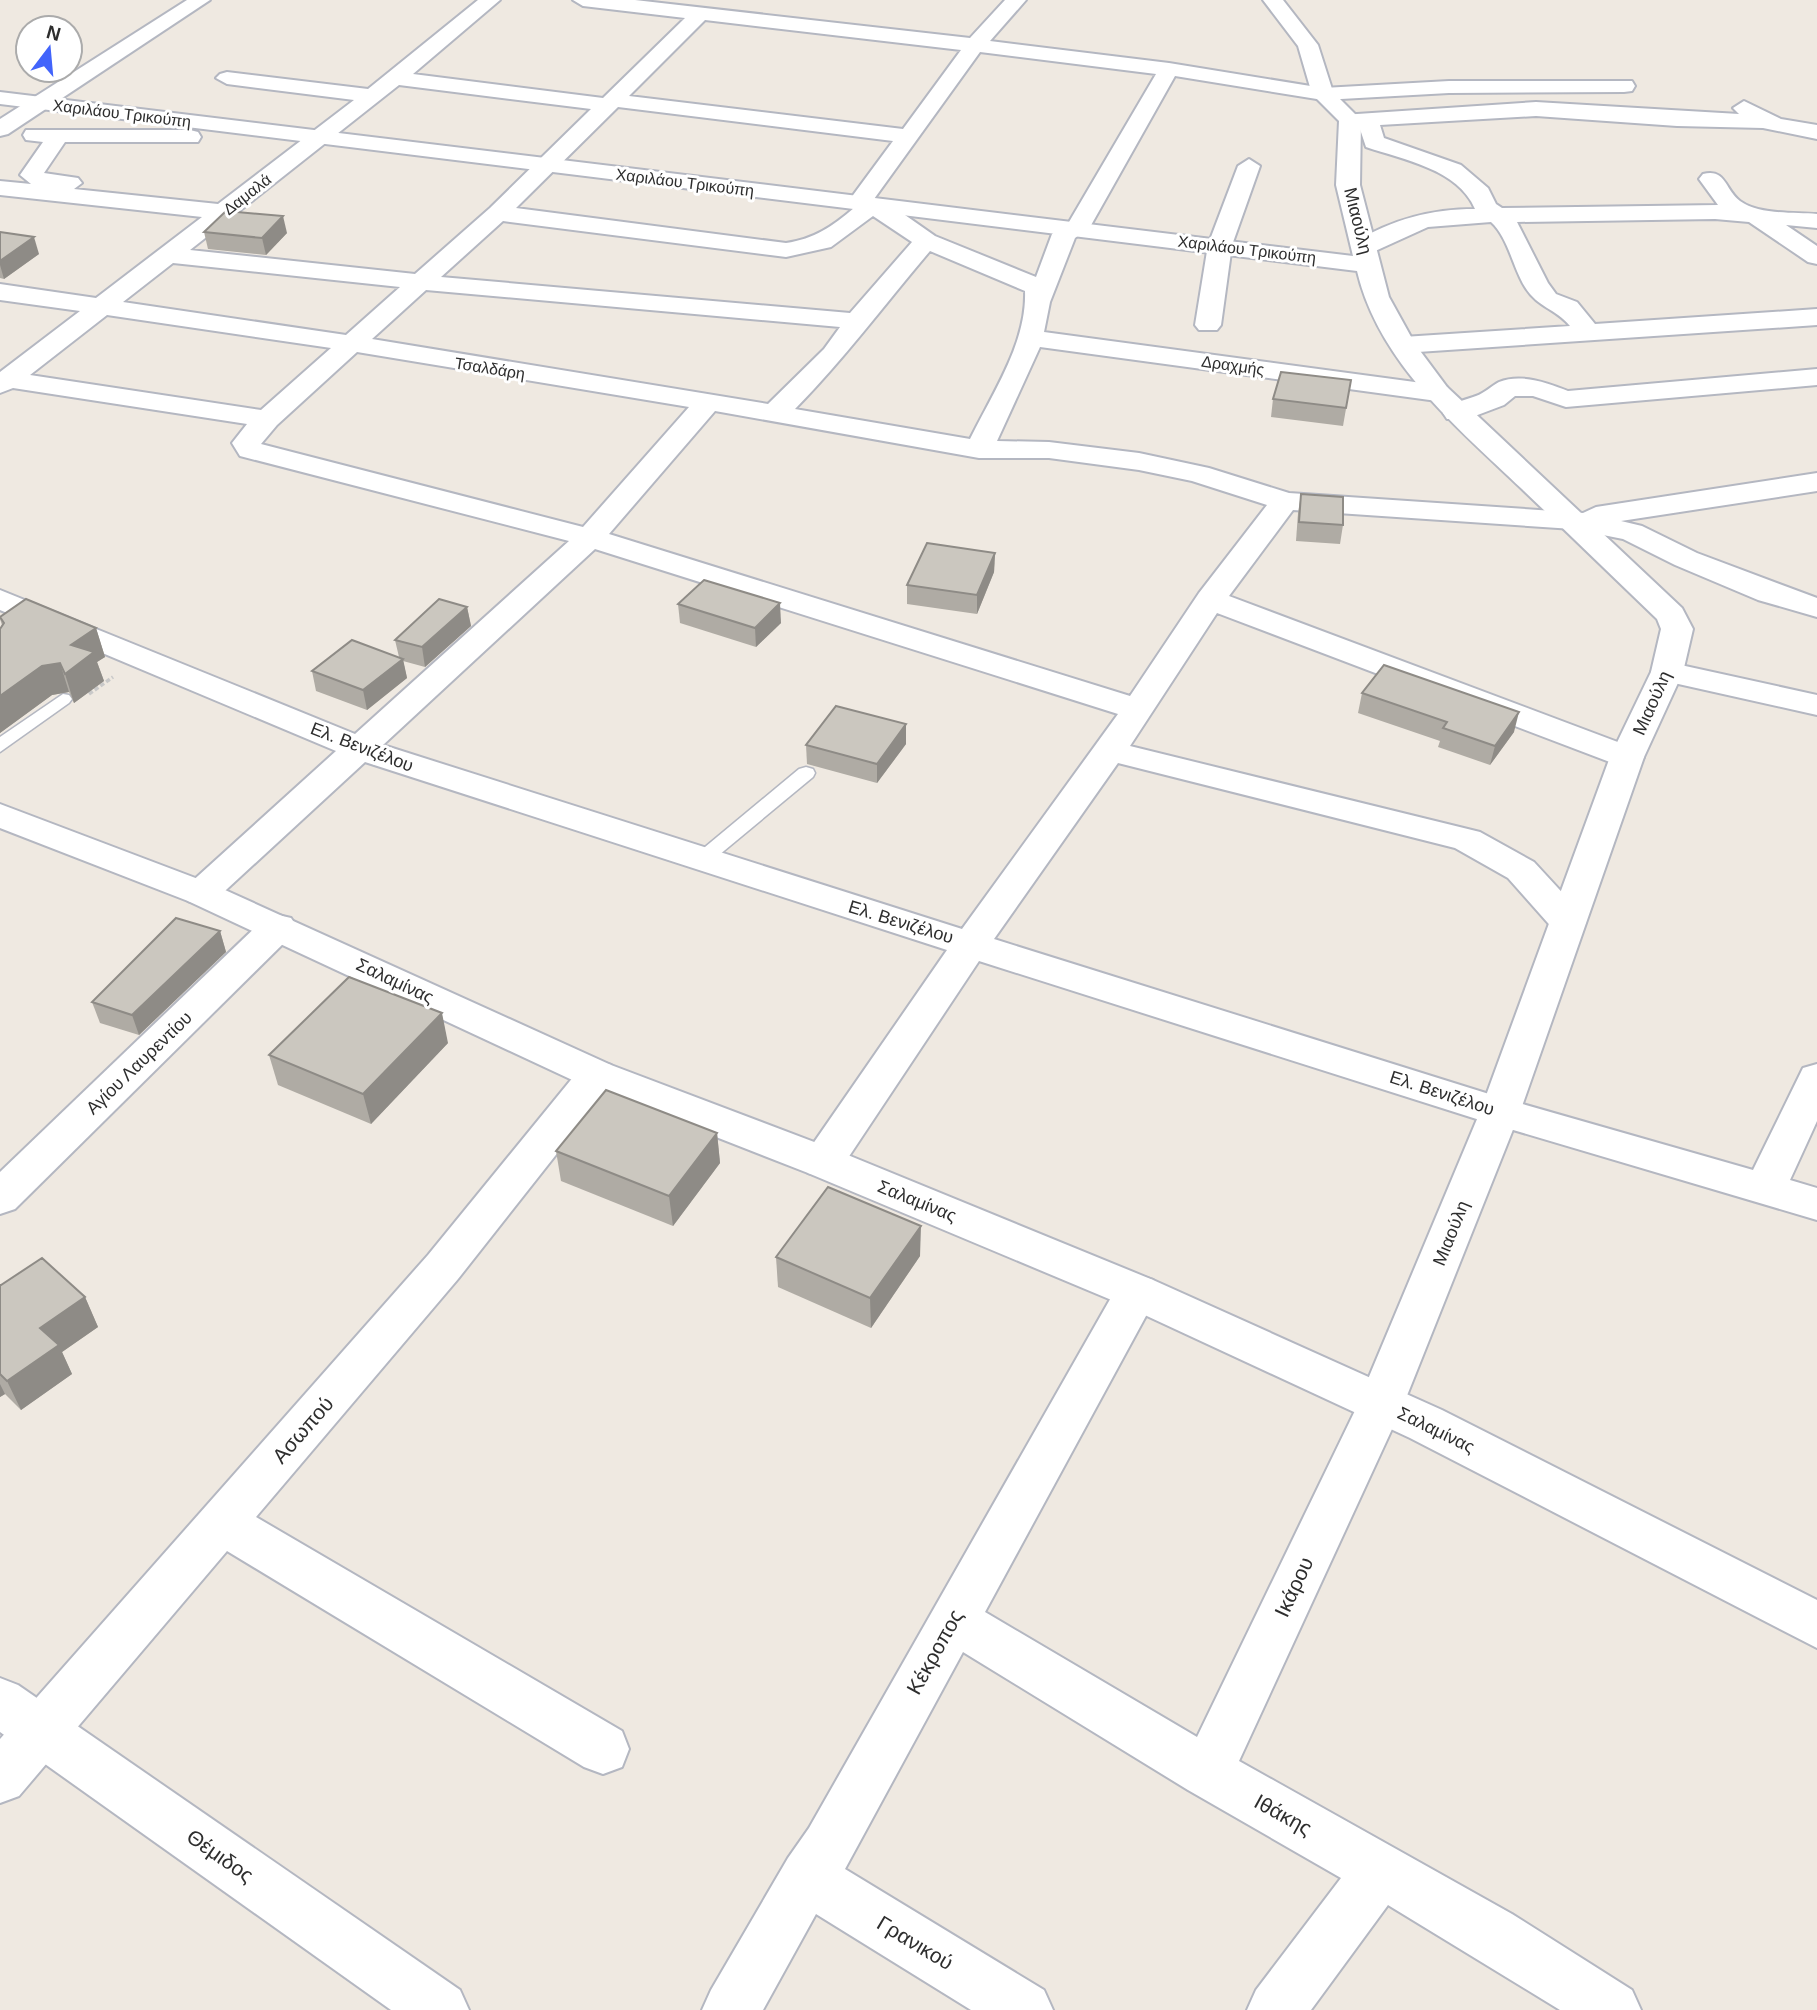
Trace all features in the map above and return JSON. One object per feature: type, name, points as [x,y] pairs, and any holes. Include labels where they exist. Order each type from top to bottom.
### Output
[{"type":"street","points":[[0,132],[40,103],[200,0]]},
{"type":"street","name":"Δαμαλά","points":[[4,382],[373,96],[490,0]]},
{"type":"street","points":[[583,0],[1170,69],[1323,94],[1460,87],[1624,86]]},
{"type":"street","points":[[498,214],[786,250],[812,248],[826,242],[865,204],[909,136],[975,45],[1016,0]]},
{"type":"street","points":[[1273,0],[1308,45],[1323,94],[1359,120],[1374,142],[1453,170],[1480,193],[1486,208],[1504,221],[1536,285],[1547,299],[1567,307],[1588,332]]},
{"type":"street","points":[[700,14],[498,214],[418,282],[353,345],[267,419],[246,443],[250,450],[263,456],[590,538],[1136,709]]},
{"type":"street","points":[[979,450],[1030,338],[1056,248],[1064,234],[1078,227],[1170,69]]},
{"type":"street","points":[[227,78],[373,96]]},
{"type":"street","points":[[395,78],[909,136]]},
{"type":"street","points":[[1394,116],[1460,87]]},
{"type":"street","points":[[1726,95],[1764,121]]},
{"type":"street","name":"Χαριλάου Τρικούπη","points":[[0,98],[1220,246],[1366,256]]},
{"type":"street","points":[[1359,120],[1536,109],[1677,119],[1764,121],[1817,132]]},
{"type":"street","name":"Μιαούλη","points":[[1359,120],[1352,133],[1346,172],[1376,297],[1403,345],[1437,393],[1671,615],[1677,629],[1676,645],[1667,672],[1627,757],[1500,1112],[1381,1403]]},
{"type":"street","points":[[0,132],[58,136],[190,137]]},
{"type":"street","points":[[58,136],[31,175],[59,183],[102,183],[136,189],[156,198],[167,208]]},
{"type":"street","points":[[1208,325],[1220,246],[1249,166]]},
{"type":"street","points":[[1711,179],[1731,206],[1757,217],[1817,257]]},
{"type":"street","points":[[0,188],[224,212]]},
{"type":"street","points":[[865,204],[887,213],[926,241],[1037,287],[1040,299]]},
{"type":"street","points":[[1366,256],[1395,228],[1421,219],[1496,215],[1715,212],[1817,221]]},
{"type":"street","points":[[775,413],[833,355],[857,321],[926,241]]},
{"type":"street","points":[[169,255],[418,282],[857,321]]},
{"type":"street","name":"Τσαλδάρη","points":[[0,292],[775,413],[979,450],[1052,450],[1129,459],[1234,483],[1285,501],[1573,520]]},
{"type":"street","points":[[1403,345],[1817,317]]},
{"type":"street","name":"Δραχμής","points":[[1030,338],[1437,393]]},
{"type":"street","points":[[1457,412],[1494,399],[1508,388],[1536,388],[1566,400],[1817,377]]},
{"type":"street","points":[[4,382],[267,419]]},
{"type":"street","points":[[201,893],[590,538],[707,403]]},
{"type":"street","points":[[1573,520],[1817,482]]},
{"type":"street","points":[[823,1162],[971,944],[1110,751],[1210,600],[1285,501]]},
{"type":"street","points":[[1573,520],[1632,532],[1686,559],[1769,593],[1817,608]]},
{"type":"street","name":"Ελ. Βενιζέλου","points":[[0,599],[361,749],[700,861],[1500,1112],[1766,1186],[1817,1203]]},
{"type":"street","points":[[1210,600],[1627,757]]},
{"type":"street","points":[[1667,672],[1817,705]]},
{"type":"street","points":[[1110,751],[1467,840],[1521,870],[1568,922]]},
{"type":"street","name":"Σαλαμίνας","points":[[0,815],[201,893],[597,1075],[823,1162],[1137,1292],[1381,1403],[1817,1625]]},
{"type":"street","name":"Αγίου Λαυρεντίου","points":[[0,1198],[278,927]]},
{"type":"street","name":"Ασωπού","points":[[0,1778],[21,1717],[223,1523],[443,1267],[597,1075]]},
{"type":"street","points":[[1766,1186],[1817,1078]]},
{"type":"street","name":"Κέκροπος","points":[[731,2010],[807,1877],[828,1847],[1137,1292]]},
{"type":"street","name":"Ικάρου","points":[[1207,1772],[1381,1403]]},
{"type":"street","points":[[223,1523],[603,1749]]},
{"type":"street","name":"Ιθάκης","points":[[953,1619],[1207,1772],[1492,1934],[1612,2010]]},
{"type":"street","name":"Θέμιδος","points":[[21,1717],[440,2010]]},
{"type":"street","points":[[1276,2010],[1381,1870]]},
{"type":"street","name":"Γρανικού","points":[[807,1877],[1024,2010]]},
{"type":"lane","points":[[0,746],[63,699]]},
{"type":"lane","points":[[700,861],[806,773]]},
{"type":"building","points":[[226,211],[283,216],[262,238],[204,232]]},
{"type":"building","points":[[0,232],[34,237],[0,261]]},
{"type":"building","points":[[1281,372],[1351,380],[1346,408],[1273,399]]},
{"type":"building","points":[[1301,494],[1343,497],[1343,525],[1299,522]]},
{"type":"building","points":[[927,543],[995,553],[977,595],[907,585]]},
{"type":"building","points":[[704,580],[780,603],[755,628],[678,604]]},
{"type":"building","points":[[26,599],[96,628],[71,645],[94,652],[65,674],[60,663],[42,666],[0,696],[0,629],[4,623],[0,617]]},
{"type":"building","points":[[439,599],[467,607],[422,647],[395,640]]},
{"type":"building","points":[[352,640],[403,659],[363,690],[312,671]]},
{"type":"building","points":[[1384,665],[1519,712],[1495,746],[1443,728],[1447,722],[1362,693]]},
{"type":"building","points":[[836,706],[906,724],[877,764],[806,745]]},
{"type":"building","points":[[176,918],[220,931],[132,1015],[92,1002]]},
{"type":"building","points":[[349,977],[442,1013],[363,1094],[269,1055]]},
{"type":"building","points":[[606,1090],[717,1133],[669,1196],[556,1151]]},
{"type":"building","points":[[828,1187],[921,1226],[870,1298],[776,1257]]},
{"type":"building","points":[[42,1258],[85,1297],[40,1328],[59,1345],[7,1381],[0,1374],[0,1285]]}]
